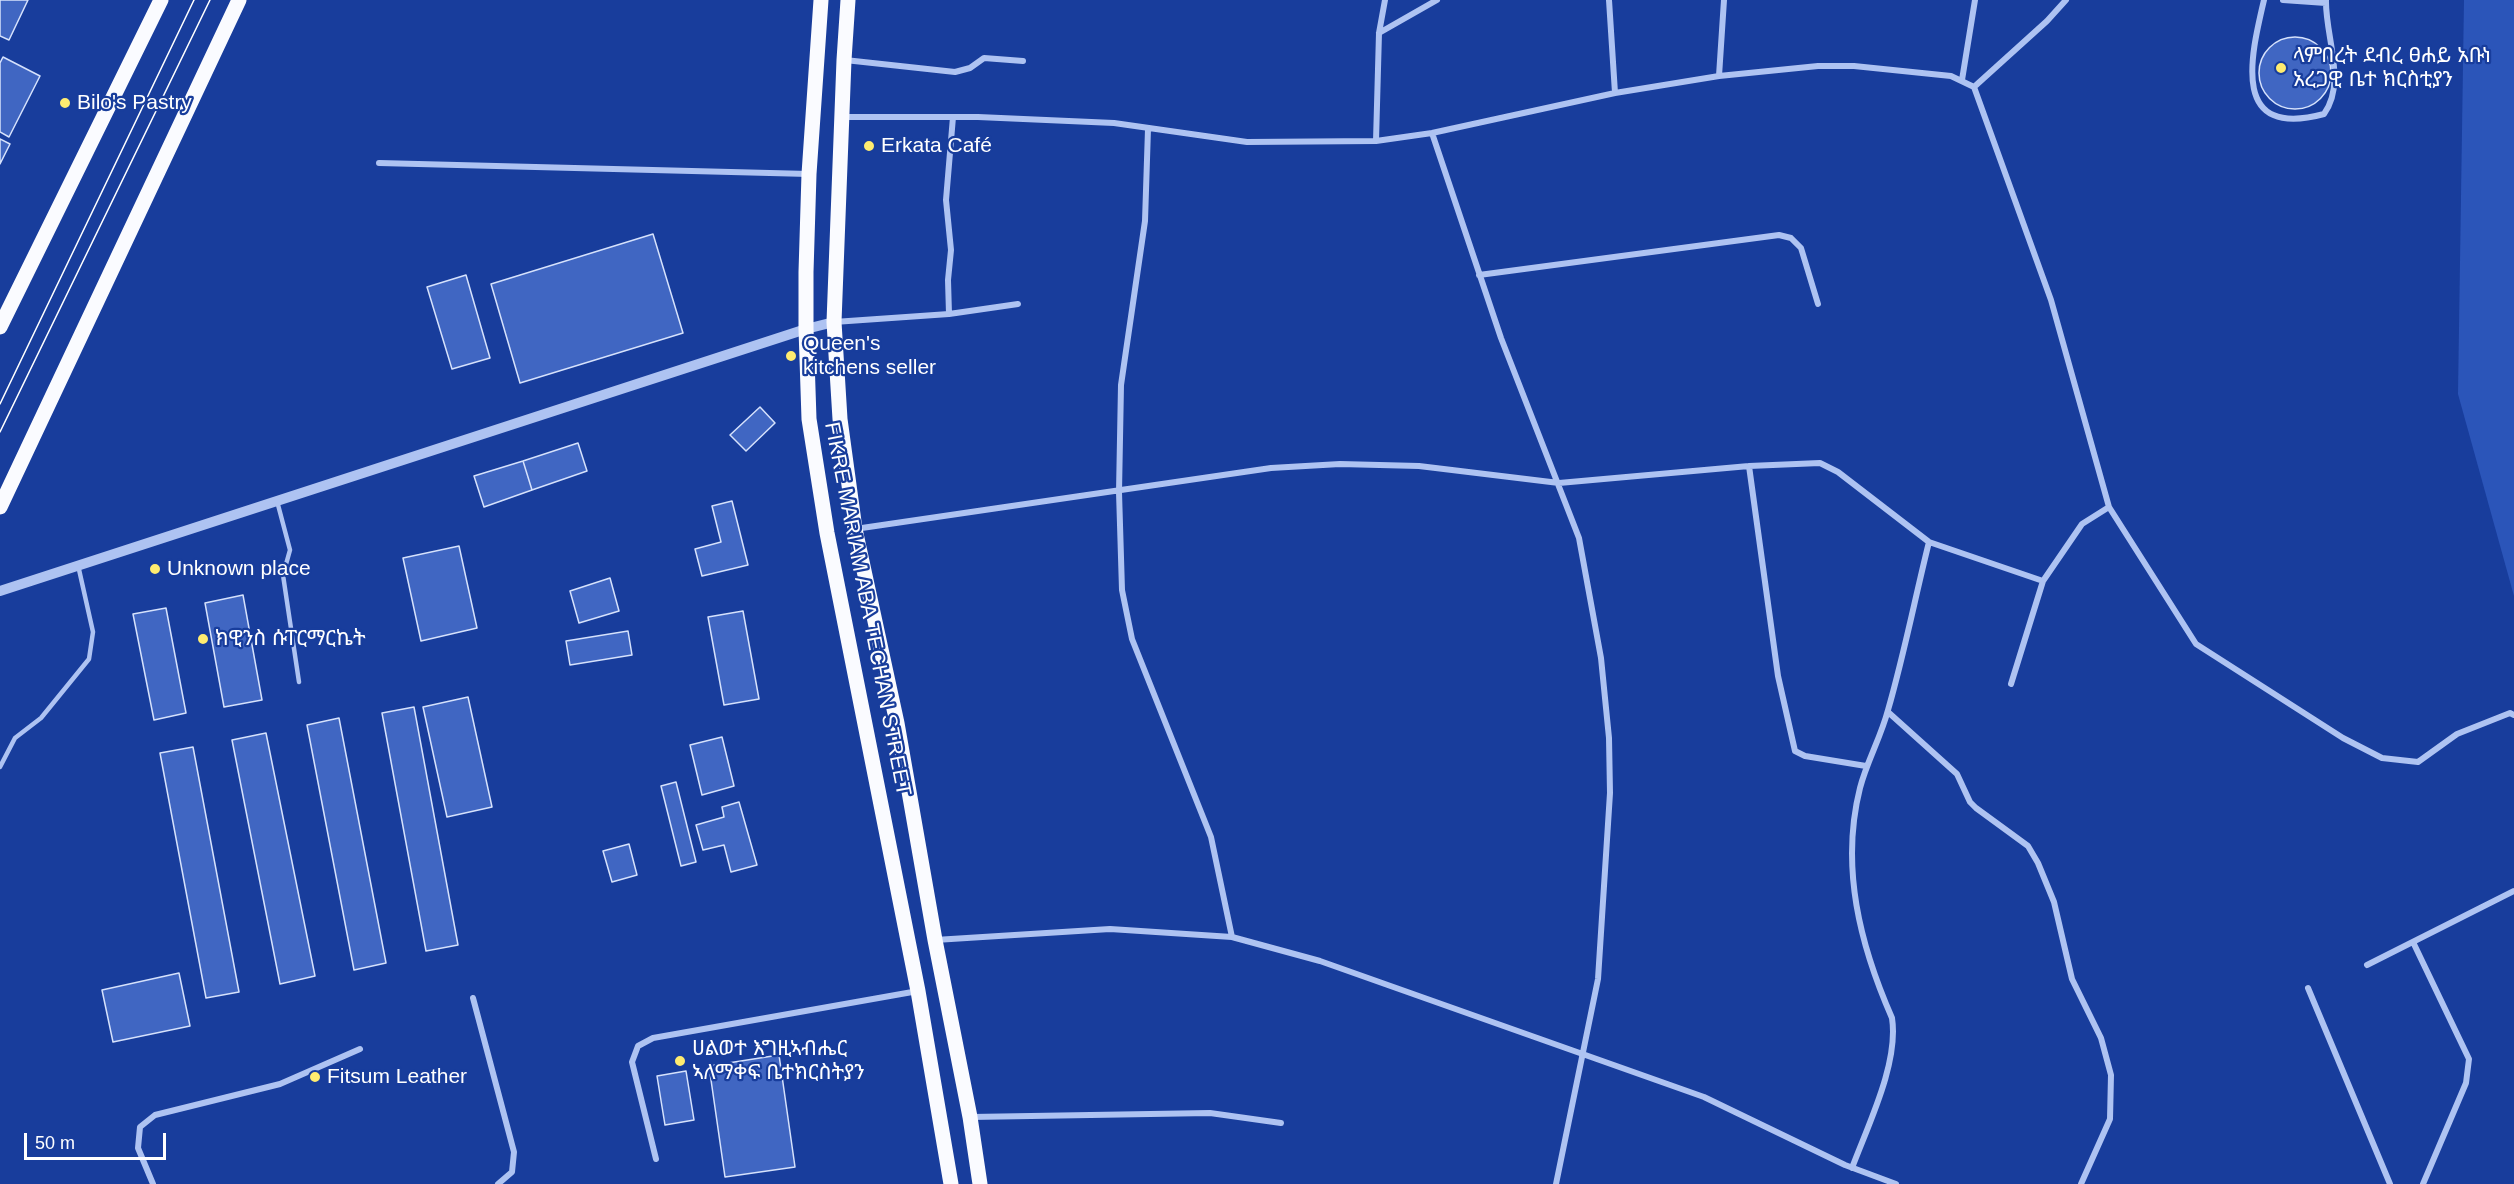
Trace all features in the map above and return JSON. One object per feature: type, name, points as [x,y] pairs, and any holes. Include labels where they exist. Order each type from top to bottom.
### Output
[{"type":"main road","points":[[0,327],[161,0]]},
{"type":"main road","points":[[0,507],[239,0]]},
{"type":"main road","name":"FIKRE MARIAM ABA TECHAN STREET","points":[[822,0],[809,174],[806,329],[809,419],[817,477],[918,991],[951,1184]]},
{"type":"main road","name":"FIKRE MARIAM ABA TECHAN STREET","points":[[848,0],[834,322],[840,419],[855,529],[897,723],[934,940],[970,1118],[980,1184]]},
{"type":"street","points":[[1376,141],[1379,33],[1385,0]]},
{"type":"street","points":[[1379,33],[1437,0]]},
{"type":"street","points":[[1608,0],[1615,93]]},
{"type":"street","points":[[1719,76],[1724,0]]},
{"type":"street","points":[[1962,80],[1975,0]]},
{"type":"street","points":[[1974,87],[2047,21],[2066,0]]},
{"type":"street","points":[[2264,0],[2251,75],[2257,99],[2263,110],[2279,118],[2303,120],[2325,114],[2333,97],[2335,79],[2326,2],[2283,0]]},
{"type":"street","points":[[844,60],[955,72],[970,68],[984,58],[1023,61]]},
{"type":"street","points":[[843,117],[952,117],[1114,123],[1247,142],[1376,141],[1432,133],[1615,93],[1719,76],[1818,66],[1854,66],[1951,76],[1974,87],[2051,300],[2109,507],[2196,644],[2343,738],[2382,758],[2418,762],[2457,734],[2510,713],[2514,715]]},
{"type":"street","points":[[949,314],[948,280],[951,250],[946,200],[952,117]]},
{"type":"street","points":[[1148,129],[1145,221],[1121,385],[1119,492],[1122,590],[1132,639],[1211,837],[1232,937]]},
{"type":"street","points":[[1432,133],[1501,338],[1579,538],[1601,658],[1609,738],[1610,793],[1598,979],[1556,1184]]},
{"type":"street","points":[[379,163],[809,174]]},
{"type":"street","points":[[1479,275],[1779,235],[1791,238],[1801,248],[1818,304]]},
{"type":"street","points":[[0,591],[806,329],[834,322],[949,314],[1018,304]]},
{"type":"street","points":[[855,529],[1271,468],[1340,464],[1419,466],[1559,483],[1749,466],[1820,463],[1838,472],[1929,542],[2043,581]]},
{"type":"street","points":[[1749,466],[1778,676],[1795,751],[1805,756],[1866,766]]},
{"type":"street","points":[[2011,684],[2043,581],[2082,524],[2109,507]]},
{"type":"street","points":[[1852,1168],[1886,1072],[1894,1032],[1892,1018],[1858,924],[1852,867],[1852,822],[1866,766],[1888,712],[1929,542]]},
{"type":"street","points":[[1888,712],[1957,774],[1976,808],[2028,846],[2038,863],[2054,902],[2072,979],[2101,1038],[2111,1074],[2110,1119],[2081,1184]]},
{"type":"street","points":[[2367,965],[2514,891]]},
{"type":"street","points":[[934,940],[1110,929],[1232,937],[1320,961],[1704,1097],[1852,1168],[1896,1184]]},
{"type":"street","points":[[2413,942],[2469,1059],[2466,1083],[2423,1184]]},
{"type":"street","points":[[2308,988],[2390,1184]]},
{"type":"street","points":[[656,1159],[632,1062],[638,1046],[653,1038],[918,991]]},
{"type":"street","points":[[473,998],[514,1152],[512,1172],[498,1184]]},
{"type":"street","points":[[153,1184],[138,1148],[141,1127],[155,1115],[280,1084],[360,1049]]},
{"type":"street","points":[[970,1118],[1210,1113],[1281,1123]]},
{"type":"lane","points":[[277,501],[290,550],[283,575],[299,682]]},
{"type":"lane","points":[[0,767],[15,738],[41,718],[89,659],[93,632],[78,566]]},
{"type":"shaded area","points":[[2464,0],[2514,0],[2514,596],[2458,394]]},
{"type":"building","points":[[0,0],[28,0],[9,40],[0,36]]},
{"type":"building","points":[[2295,37],[2315,43],[2325,53],[2331,73],[2325,93],[2315,103],[2295,109],[2275,103],[2265,93],[2259,73],[2265,53],[2275,43]]},
{"type":"building","points":[[3,57],[40,76],[9,137],[0,132],[0,63]]},
{"type":"building","points":[[0,139],[10,144],[0,164]]},
{"type":"building","points":[[653,234],[683,333],[520,383],[491,284]]},
{"type":"building","points":[[466,275],[490,358],[452,369],[427,287]]},
{"type":"building","points":[[760,407],[775,423],[746,451],[730,435]]},
{"type":"building","points":[[578,443],[587,471],[532,490],[523,461]]},
{"type":"building","points":[[523,461],[532,490],[484,507],[474,476]]},
{"type":"building","points":[[732,501],[748,565],[702,576],[695,549],[721,542],[712,506]]},
{"type":"building","points":[[459,546],[477,628],[421,641],[403,558]]},
{"type":"building","points":[[610,578],[619,611],[579,623],[570,591]]},
{"type":"building","points":[[243,595],[262,700],[224,707],[205,603]]},
{"type":"building","points":[[166,608],[186,713],[154,720],[133,614]]},
{"type":"building","points":[[743,611],[759,699],[724,705],[708,617]]},
{"type":"building","points":[[628,631],[632,655],[570,665],[566,641]]},
{"type":"building","points":[[468,697],[492,807],[447,817],[423,707]]},
{"type":"building","points":[[414,707],[458,945],[426,951],[382,713]]},
{"type":"building","points":[[339,718],[386,963],[354,970],[307,725]]},
{"type":"building","points":[[266,733],[315,976],[280,984],[232,740]]},
{"type":"building","points":[[722,737],[734,786],[702,795],[690,745]]},
{"type":"building","points":[[193,747],[239,992],[206,998],[160,753]]},
{"type":"building","points":[[676,782],[696,862],[681,866],[661,786]]},
{"type":"building","points":[[739,802],[757,865],[731,872],[724,845],[703,850],[696,825],[724,817],[722,807]]},
{"type":"building","points":[[629,844],[637,875],[612,882],[603,851]]},
{"type":"building","points":[[179,973],[190,1026],[113,1042],[102,990]]},
{"type":"building","points":[[779,1055],[795,1167],[725,1177],[709,1066]]},
{"type":"building","points":[[686,1071],[694,1120],[665,1125],[657,1076]]},
{"type":"tram line","points":[[0,404],[194,0]]},
{"type":"tram line","points":[[0,432],[210,0]]},
{"type":"place","name":"ላምበረት ደብረ ፀሐይ አቡነ አረጋዊ ቤተ ክርስቲያን","points":[[2281,68]]},
{"type":"place","name":"Bilo's Pastry","points":[[65,103]]},
{"type":"place","name":"Erkata Café","points":[[869,146]]},
{"type":"place","name":"Queen's kitchens seller","points":[[791,356]]},
{"type":"place","name":"Unknown place","points":[[155,569]]},
{"type":"place","name":"ክዊንስ ሱፐርማርኬት","points":[[203,639]]},
{"type":"place","name":"ሀልወተ እግዚኣብሔር ኣለማቀፍ ቤተክርስትያን","points":[[680,1061]]},
{"type":"place","name":"Fitsum Leather","points":[[315,1077]]}]
